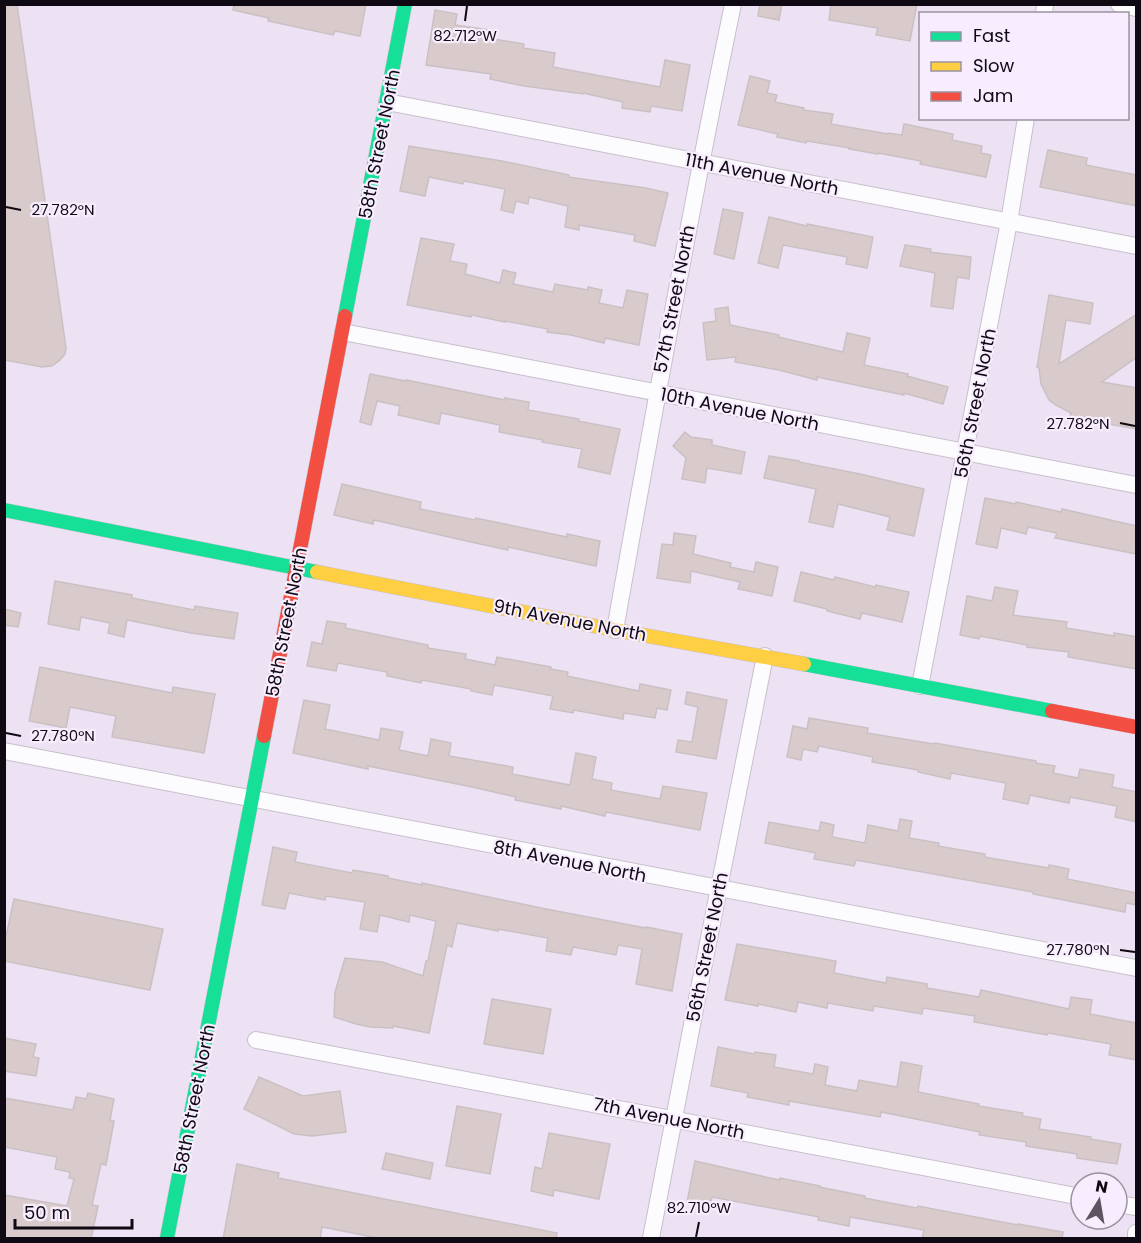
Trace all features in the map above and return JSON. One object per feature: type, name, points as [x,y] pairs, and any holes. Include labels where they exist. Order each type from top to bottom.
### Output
[{"type":"street","name":"58th Street North","points":[[167,1239],[405,4]]},
{"type":"street","name":"57th Street North","points":[[615,630],[700,162],[733,4]]},
{"type":"street","points":[[1119,4],[1137,8]]},
{"type":"street","name":"11th Avenue North","points":[[387,102],[1137,246]]},
{"type":"street","name":"56th Street North","points":[[920,686],[1009,222],[1026,120]]},
{"type":"street","name":"10th Avenue North","points":[[343,332],[1137,485]]},
{"type":"street","name":"9th Avenue North","points":[[4,510],[615,630],[765,656],[1137,727]]},
{"type":"street","name":"56th Street North","points":[[651,1239],[765,656]]},
{"type":"street","name":"8th Avenue North","points":[[4,751],[1137,969]]},
{"type":"street","name":"7th Avenue North","points":[[256,1040],[1069,1195]]},
{"type":"street","points":[[1136,1239],[1137,1233]]},
{"type":"building","points":[[4,4],[17,4],[66,348],[65,354],[52,366],[42,367],[4,360]]},
{"type":"building","points":[[234,4],[366,4],[360,36],[335,31],[333,35],[268,21],[269,18],[233,10]]},
{"type":"building","points":[[760,4],[782,4],[779,20],[758,16]]},
{"type":"building","points":[[831,4],[917,4],[910,41],[876,35],[878,28],[829,20]]},
{"type":"building","points":[[435,10],[457,14],[455,25],[489,30],[488,38],[524,44],[523,48],[555,53],[553,67],[660,87],[665,60],[690,65],[682,111],[651,106],[650,112],[622,108],[623,102],[583,93],[524,86],[490,79],[491,74],[426,65]]},
{"type":"building","points":[[750,76],[770,81],[767,93],[777,95],[775,102],[804,108],[803,110],[833,114],[831,124],[902,135],[904,124],[953,134],[952,140],[982,146],[981,153],[991,155],[986,177],[920,164],[921,161],[777,137],[778,134],[738,125]]},
{"type":"building","points":[[409,146],[502,161],[569,175],[568,177],[668,193],[655,246],[634,241],[635,235],[579,225],[579,230],[565,227],[568,206],[529,197],[528,204],[516,201],[513,213],[501,210],[505,189],[429,177],[425,196],[400,191]]},
{"type":"building","points":[[1048,150],[1087,158],[1086,165],[1137,175],[1137,206],[1040,187]]},
{"type":"building","points":[[723,209],[743,213],[734,259],[714,254]]},
{"type":"building","points":[[769,217],[873,237],[867,268],[846,264],[847,257],[783,245],[778,268],[758,263]]},
{"type":"building","points":[[421,238],[454,244],[450,261],[467,264],[465,274],[500,283],[503,270],[516,273],[513,284],[553,292],[555,284],[588,290],[588,287],[602,290],[599,303],[623,308],[627,290],[648,294],[639,345],[605,338],[604,343],[547,332],[548,329],[407,305]]},
{"type":"building","points":[[905,245],[931,249],[930,252],[971,257],[969,279],[957,277],[953,309],[931,306],[935,273],[900,266]]},
{"type":"building","points":[[1049,295],[1093,303],[1090,324],[1066,320],[1059,364],[1137,314],[1137,357],[1102,382],[1137,388],[1137,429],[1070,417],[1071,413],[1049,400],[1041,384],[1037,367]]},
{"type":"building","points":[[728,307],[730,325],[843,352],[847,333],[870,338],[864,365],[908,374],[907,376],[948,387],[943,404],[904,393],[904,395],[817,377],[817,380],[735,362],[736,357],[707,360],[703,323],[716,321],[715,309]]},
{"type":"building","points":[[370,374],[505,400],[505,398],[529,402],[528,410],[620,429],[610,474],[578,467],[582,449],[499,432],[500,425],[441,413],[439,424],[398,415],[400,406],[377,401],[371,425],[360,422]]},
{"type":"building","points":[[685,432],[691,437],[712,440],[712,445],[745,452],[741,474],[707,468],[705,483],[682,479],[686,458],[673,446]]},
{"type":"building","points":[[769,456],[924,489],[914,536],[887,530],[890,517],[838,504],[833,527],[809,522],[816,489],[764,478]]},
{"type":"building","points":[[342,484],[421,502],[420,509],[567,537],[567,534],[600,541],[596,566],[508,547],[508,550],[374,520],[373,524],[334,515]]},
{"type":"building","points":[[985,498],[1061,512],[1062,509],[1137,526],[1137,554],[1055,538],[1057,533],[1028,527],[1026,534],[1001,528],[997,548],[976,544]]},
{"type":"building","points":[[674,533],[696,536],[693,554],[731,563],[730,567],[754,572],[756,562],[778,567],[772,596],[738,589],[740,582],[691,571],[690,583],[657,578],[662,544],[673,545]]},
{"type":"building","points":[[801,572],[834,580],[835,577],[875,587],[876,585],[909,592],[902,622],[862,613],[860,619],[794,601]]},
{"type":"building","points":[[55,581],[132,595],[132,598],[194,610],[195,606],[238,613],[234,639],[127,620],[124,637],[108,633],[110,623],[81,617],[79,630],[48,624]]},
{"type":"building","points":[[995,587],[1018,591],[1013,615],[1067,622],[1066,628],[1114,636],[1114,633],[1137,637],[1137,669],[1068,657],[1069,652],[1027,647],[1027,645],[980,636],[979,639],[960,635],[967,596],[992,601]]},
{"type":"building","points":[[4,609],[21,613],[18,627],[4,625]]},
{"type":"building","points":[[327,621],[346,624],[345,628],[428,645],[428,648],[466,654],[465,659],[495,665],[497,657],[551,667],[550,669],[568,672],[567,676],[639,691],[640,684],[671,690],[667,710],[657,708],[655,718],[624,713],[623,719],[574,710],[573,713],[550,709],[553,696],[494,685],[492,695],[422,680],[421,683],[387,676],[387,672],[338,663],[336,671],[307,666],[312,642],[322,644]]},
{"type":"building","points":[[40,667],[172,693],[173,687],[215,694],[204,753],[112,737],[116,716],[70,707],[66,728],[29,721]]},
{"type":"building","points":[[687,692],[727,700],[716,759],[676,752],[678,740],[692,742],[698,707],[685,704]]},
{"type":"building","points":[[304,700],[330,705],[325,729],[379,740],[381,728],[403,732],[399,750],[428,756],[431,739],[451,743],[449,756],[513,767],[512,774],[570,785],[576,753],[596,757],[592,779],[612,783],[611,790],[660,799],[663,786],[707,793],[700,830],[606,812],[605,816],[561,806],[561,809],[515,800],[516,797],[472,787],[293,753]]},
{"type":"building","points":[[809,718],[868,728],[867,733],[1036,761],[1036,763],[1055,766],[1053,773],[1078,778],[1080,769],[1114,775],[1112,787],[1137,792],[1137,822],[1115,817],[1117,806],[1070,797],[1069,803],[1030,795],[1028,804],[1003,799],[1006,783],[951,773],[950,779],[918,772],[918,770],[872,762],[873,757],[819,746],[817,752],[803,749],[801,760],[787,757],[793,726],[807,729]]},
{"type":"building","points":[[900,819],[912,821],[909,838],[939,843],[938,846],[985,854],[984,857],[1049,868],[1049,865],[1069,869],[1067,879],[1137,893],[1137,905],[1126,903],[1125,912],[1033,894],[1033,892],[856,860],[854,866],[814,859],[816,853],[765,843],[769,822],[819,831],[821,822],[834,825],[832,837],[865,843],[868,825],[898,831]]},
{"type":"building","points":[[273,847],[297,852],[295,862],[352,873],[353,870],[388,876],[388,878],[422,885],[422,883],[682,934],[672,991],[636,984],[642,949],[618,945],[616,955],[573,947],[571,955],[546,951],[548,938],[457,923],[452,947],[447,945],[429,1033],[393,1026],[393,1028],[370,1027],[334,1017],[335,992],[345,958],[382,962],[423,976],[436,921],[410,915],[409,922],[380,915],[377,932],[360,929],[365,902],[326,896],[325,900],[289,893],[285,909],[262,905]]},
{"type":"building","points":[[14,899],[163,929],[150,990],[4,961],[4,946]]},
{"type":"building","points":[[737,944],[836,961],[834,973],[886,983],[887,977],[927,984],[927,988],[979,997],[981,990],[1069,1009],[1071,997],[1092,1000],[1090,1014],[1137,1023],[1137,1060],[1109,1055],[1111,1044],[974,1022],[975,1016],[923,1008],[922,1014],[874,1006],[873,1011],[828,1003],[827,1008],[798,1002],[796,1012],[725,1000]]},
{"type":"building","points":[[492,999],[551,1009],[543,1054],[484,1044]]},
{"type":"building","points":[[4,1038],[36,1044],[33,1057],[39,1058],[36,1076],[4,1071]]},
{"type":"building","points":[[718,1047],[754,1054],[755,1052],[776,1055],[774,1067],[813,1074],[815,1064],[828,1067],[825,1085],[857,1091],[859,1080],[897,1087],[901,1062],[922,1066],[918,1092],[979,1104],[978,1106],[1023,1113],[1022,1116],[1041,1119],[1039,1129],[1121,1144],[1117,1164],[1077,1158],[1077,1154],[1026,1146],[1026,1142],[979,1135],[980,1132],[881,1112],[880,1117],[789,1101],[789,1105],[747,1097],[748,1093],[711,1086]]},
{"type":"building","points":[[259,1077],[303,1096],[340,1091],[346,1132],[312,1136],[294,1134],[244,1109]]},
{"type":"building","points":[[88,1093],[114,1099],[110,1120],[114,1121],[106,1165],[101,1164],[92,1205],[98,1206],[91,1239],[4,1239],[4,1195],[67,1206],[74,1179],[69,1178],[70,1172],[55,1169],[57,1157],[4,1147],[4,1098],[73,1110],[76,1097],[86,1099]]},
{"type":"building","points":[[457,1106],[501,1114],[490,1174],[446,1166]]},
{"type":"building","points":[[549,1133],[610,1144],[599,1199],[554,1190],[553,1196],[531,1191],[535,1167],[542,1169]]},
{"type":"building","points":[[386,1153],[433,1163],[430,1179],[382,1169]]},
{"type":"building","points":[[695,1161],[779,1180],[780,1178],[820,1186],[865,1196],[864,1198],[1063,1232],[1062,1239],[922,1239],[924,1230],[850,1217],[849,1226],[818,1220],[819,1217],[712,1197],[710,1206],[687,1202]]},
{"type":"building","points":[[237,1164],[279,1173],[278,1178],[557,1233],[556,1239],[383,1239],[322,1227],[320,1239],[223,1239]]},
{"type":"traffic: fast","points":[[345,316],[405,4]]},
{"type":"traffic: fast","points":[[4,510],[317,572]]},
{"type":"traffic: fast","points":[[804,664],[1052,711]]},
{"type":"traffic: fast","points":[[167,1238],[264,736]]},
{"type":"traffic: slow","points":[[317,572],[804,664]]},
{"type":"traffic: jam","points":[[264,736],[345,316]]},
{"type":"traffic: jam","points":[[1052,711],[1136,727]]}]
